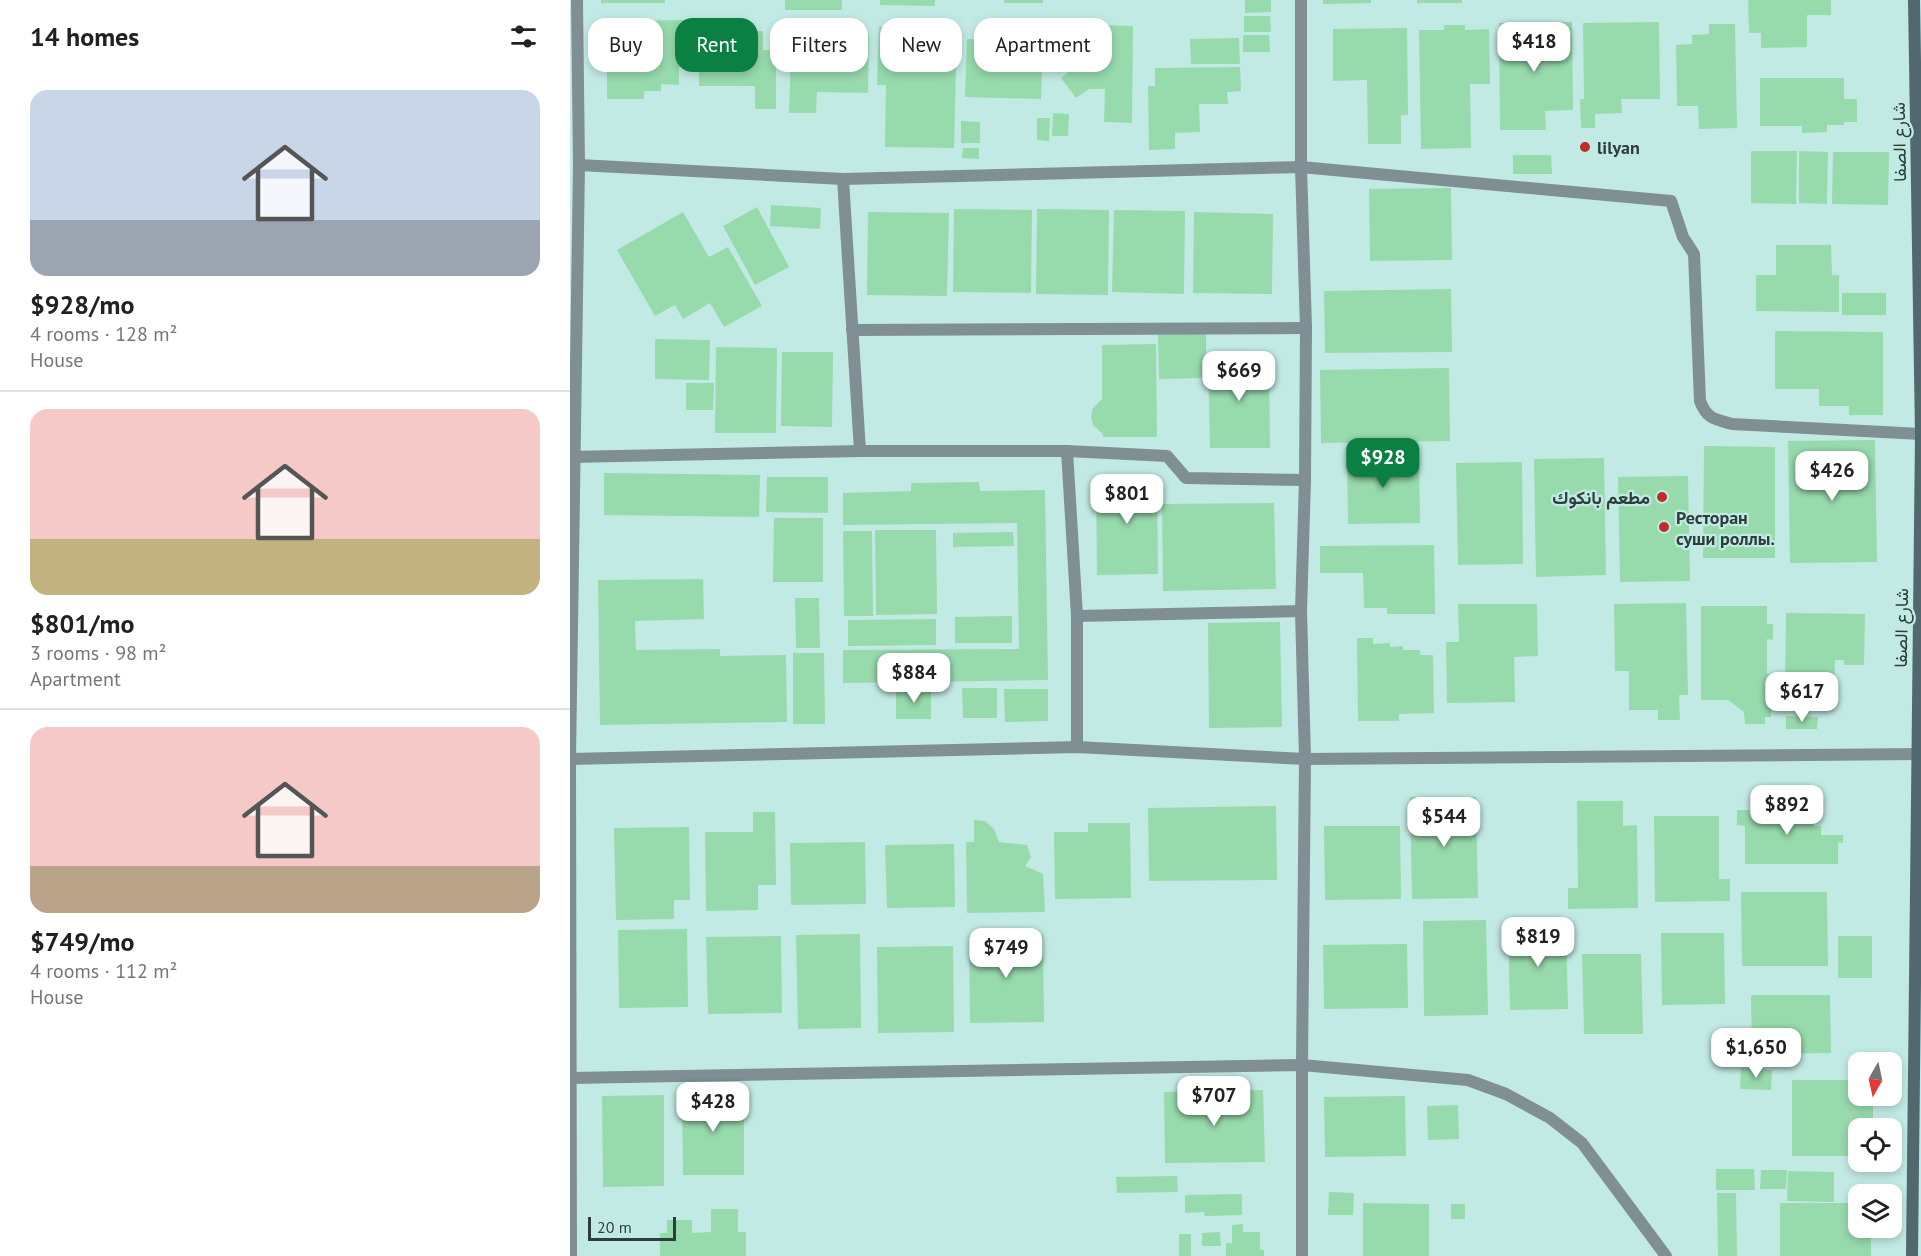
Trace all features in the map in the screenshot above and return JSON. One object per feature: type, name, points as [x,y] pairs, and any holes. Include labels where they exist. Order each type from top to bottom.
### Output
[{"type":"street","points":[[572,1256],[570,759],[572,456],[579,165],[577,0]]},
{"type":"street","points":[[1301,0],[1301,167],[1306,328],[1301,611],[1305,759],[1302,1256]]},
{"type":"street","name":"شارع الصفا","points":[[1912,1256],[1918,1074],[1921,434],[1914,0]]},
{"type":"street","points":[[579,165],[843,179],[1301,167],[1671,201],[1683,237],[1694,254],[1700,401],[1704,412],[1713,419],[1732,424],[1921,434]]},
{"type":"street","points":[[843,179],[860,451]]},
{"type":"street","points":[[852,330],[1306,328]]},
{"type":"street","points":[[572,456],[860,451],[1067,451],[1167,456],[1186,478],[1305,480]]},
{"type":"street","points":[[1067,451],[1077,616],[1077,747]]},
{"type":"street","points":[[1077,616],[1301,611]]},
{"type":"street","points":[[570,759],[1077,747],[1305,759],[1919,754]]},
{"type":"street","points":[[571,1078],[1302,1065],[1468,1080],[1506,1094],[1550,1118],[1582,1143],[1666,1256]]},
{"type":"building","points":[[601,0],[665,0],[665,3],[601,3]]},
{"type":"building","points":[[785,0],[842,0],[842,10],[785,10]]},
{"type":"building","points":[[880,0],[935,0],[935,6],[880,5]]},
{"type":"building","points":[[1004,0],[1043,0],[1043,3],[1004,3]]},
{"type":"building","points":[[1245,0],[1271,0],[1271,12],[1245,13]]},
{"type":"building","points":[[1323,0],[1371,0],[1371,3],[1323,4]]},
{"type":"building","points":[[1417,0],[1462,0],[1462,3],[1417,3]]},
{"type":"building","points":[[1748,0],[1831,0],[1831,15],[1807,15],[1807,47],[1761,48],[1761,33],[1749,33]]},
{"type":"building","points":[[1244,16],[1270,16],[1271,32],[1244,32]]},
{"type":"building","points":[[663,20],[675,20],[675,72],[679,72],[679,85],[661,84],[661,91],[644,91],[644,99],[607,99],[607,72],[663,72]]},
{"type":"building","points":[[1572,22],[1573,110],[1545,111],[1546,130],[1500,130],[1499,23]]},
{"type":"building","points":[[1659,22],[1660,99],[1621,99],[1622,113],[1595,114],[1595,128],[1581,128],[1580,99],[1584,99],[1583,23]]},
{"type":"building","points":[[1709,24],[1735,24],[1737,128],[1699,129],[1698,106],[1677,106],[1676,45],[1692,44],[1692,35],[1709,34]]},
{"type":"building","points":[[1112,25],[1133,26],[1132,123],[1104,122],[1105,89],[1089,89],[1076,98],[1061,78],[1069,72],[1112,72]]},
{"type":"building","points":[[1444,25],[1465,25],[1465,30],[1489,29],[1490,84],[1470,84],[1471,148],[1421,149],[1419,30],[1444,30]]},
{"type":"building","points":[[879,27],[880,72],[956,72],[954,148],[885,147],[886,85],[877,85]]},
{"type":"building","points":[[1407,28],[1408,115],[1401,115],[1401,144],[1368,144],[1367,80],[1333,81],[1333,29]]},
{"type":"building","points":[[758,31],[763,31],[763,50],[770,50],[770,72],[776,72],[776,109],[755,109],[755,86],[699,86],[699,72],[758,72]]},
{"type":"building","points":[[869,34],[868,93],[817,92],[816,113],[789,113],[790,72],[868,72]]},
{"type":"building","points":[[1243,35],[1269,35],[1270,52],[1243,52]]},
{"type":"building","points":[[1239,38],[1240,64],[1191,64],[1190,39]]},
{"type":"building","points":[[967,39],[974,39],[974,72],[1042,72],[1041,99],[965,97]]},
{"type":"building","points":[[1240,67],[1241,91],[1227,92],[1228,104],[1199,104],[1200,132],[1175,133],[1175,149],[1149,150],[1148,86],[1155,86],[1155,68]]},
{"type":"building","points":[[1760,78],[1844,78],[1844,99],[1857,99],[1857,122],[1827,125],[1827,132],[1802,133],[1802,126],[1760,126]]},
{"type":"building","points":[[1053,113],[1069,114],[1068,136],[1052,136]]},
{"type":"building","points":[[1037,118],[1050,118],[1049,141],[1037,140]]},
{"type":"building","points":[[961,121],[980,122],[980,143],[961,143]]},
{"type":"building","points":[[963,148],[979,148],[979,159],[962,158]]},
{"type":"building","points":[[1751,151],[1797,151],[1796,204],[1751,203]]},
{"type":"building","points":[[1799,151],[1828,152],[1827,204],[1799,203]]},
{"type":"building","points":[[1833,152],[1889,152],[1888,205],[1832,204]]},
{"type":"building","points":[[1513,155],[1551,155],[1552,174],[1513,174]]},
{"type":"building","points":[[1451,188],[1452,260],[1370,261],[1369,189]]},
{"type":"building","points":[[771,205],[821,208],[820,229],[770,226]]},
{"type":"building","points":[[757,207],[789,267],[755,285],[723,226]]},
{"type":"building","points":[[954,209],[1032,210],[1031,293],[953,292]]},
{"type":"building","points":[[1037,209],[1109,210],[1108,295],[1036,294]]},
{"type":"building","points":[[1114,210],[1185,211],[1184,294],[1112,292]]},
{"type":"building","points":[[683,212],[709,257],[728,247],[762,306],[724,327],[710,303],[683,319],[675,305],[655,316],[617,250]]},
{"type":"building","points":[[868,212],[949,213],[947,296],[867,295]]},
{"type":"building","points":[[1194,212],[1273,214],[1272,294],[1193,293]]},
{"type":"building","points":[[1776,245],[1831,245],[1832,275],[1839,275],[1839,312],[1756,311],[1756,275],[1776,275]]},
{"type":"building","points":[[1451,289],[1452,352],[1325,353],[1324,291]]},
{"type":"building","points":[[1842,293],[1886,293],[1886,315],[1842,315]]},
{"type":"building","points":[[1775,331],[1883,332],[1883,415],[1849,415],[1849,406],[1819,406],[1819,389],[1775,389]]},
{"type":"building","points":[[1158,334],[1206,334],[1206,378],[1159,379]]},
{"type":"building","points":[[655,339],[710,340],[709,380],[655,379]]},
{"type":"building","points":[[1156,344],[1157,437],[1103,437],[1103,434],[1093,425],[1091,417],[1093,408],[1102,399],[1102,345]]},
{"type":"building","points":[[716,347],[777,348],[776,433],[715,433]]},
{"type":"building","points":[[782,352],[833,352],[832,427],[781,426]]},
{"type":"building","points":[[1269,356],[1270,448],[1210,448],[1208,357]]},
{"type":"building","points":[[1449,368],[1450,441],[1321,443],[1320,370]]},
{"type":"building","points":[[686,383],[714,383],[713,410],[686,410]]},
{"type":"building","points":[[1875,440],[1877,562],[1790,563],[1788,441]]},
{"type":"building","points":[[1704,446],[1775,447],[1775,558],[1703,558]]},
{"type":"building","points":[[1419,453],[1420,523],[1348,524],[1347,454]]},
{"type":"building","points":[[1604,458],[1606,575],[1536,577],[1534,459]]},
{"type":"building","points":[[1522,462],[1523,564],[1458,565],[1456,463]]},
{"type":"building","points":[[604,473],[760,475],[759,517],[604,515]]},
{"type":"building","points":[[1157,475],[1158,574],[1097,575],[1096,476]]},
{"type":"building","points":[[1688,476],[1690,581],[1620,582],[1618,477]]},
{"type":"building","points":[[767,477],[828,477],[828,513],[766,512]]},
{"type":"building","points":[[979,482],[980,491],[1045,490],[1048,680],[843,683],[843,650],[1019,649],[1017,523],[843,525],[843,493],[911,491],[911,483]]},
{"type":"building","points":[[1274,503],[1276,589],[1163,591],[1162,504]]},
{"type":"building","points":[[774,518],[823,518],[823,582],[773,582]]},
{"type":"building","points":[[875,530],[936,530],[937,614],[876,615]]},
{"type":"building","points":[[843,531],[872,531],[873,616],[844,616]]},
{"type":"building","points":[[1013,532],[1014,546],[953,547],[953,533]]},
{"type":"building","points":[[1434,545],[1435,614],[1387,614],[1387,608],[1364,608],[1363,573],[1320,573],[1320,546]]},
{"type":"building","points":[[703,579],[704,619],[635,621],[636,650],[720,649],[720,656],[786,655],[787,722],[600,725],[598,580]]},
{"type":"building","points":[[795,598],[819,598],[820,648],[796,648]]},
{"type":"building","points":[[1686,603],[1688,695],[1679,695],[1680,720],[1658,720],[1658,710],[1629,710],[1629,671],[1615,671],[1614,604]]},
{"type":"building","points":[[1458,604],[1537,604],[1538,656],[1514,657],[1515,702],[1447,703],[1446,642],[1459,642]]},
{"type":"building","points":[[1701,606],[1767,606],[1767,624],[1773,624],[1773,640],[1767,639],[1767,674],[1772,674],[1771,717],[1765,717],[1765,724],[1745,724],[1744,712],[1728,700],[1701,700]]},
{"type":"building","points":[[1786,613],[1865,614],[1864,665],[1844,665],[1844,660],[1835,660],[1834,699],[1785,698]]},
{"type":"building","points":[[1012,616],[1012,643],[955,643],[955,617]]},
{"type":"building","points":[[936,619],[936,645],[848,646],[848,620]]},
{"type":"building","points":[[1280,622],[1282,727],[1209,728],[1208,623]]},
{"type":"building","points":[[1357,638],[1373,638],[1373,644],[1390,643],[1390,647],[1403,646],[1403,650],[1420,650],[1420,655],[1433,655],[1434,713],[1399,714],[1399,721],[1358,721]]},
{"type":"building","points":[[793,653],[824,653],[825,724],[793,724]]},
{"type":"building","points":[[962,688],[997,688],[997,718],[963,718]]},
{"type":"building","points":[[896,689],[931,689],[931,719],[896,719]]},
{"type":"building","points":[[1004,689],[1048,689],[1048,721],[1005,722]]},
{"type":"building","points":[[1786,716],[1818,717],[1817,729],[1786,729]]},
{"type":"building","points":[[1410,797],[1476,797],[1478,898],[1412,899]]},
{"type":"building","points":[[1577,801],[1623,801],[1623,826],[1637,825],[1638,908],[1568,909],[1568,888],[1578,888]]},
{"type":"building","points":[[1821,803],[1821,809],[1814,809],[1814,826],[1821,826],[1821,835],[1843,835],[1843,843],[1838,842],[1838,864],[1745,864],[1745,826],[1737,825],[1737,810],[1754,810],[1753,804]]},
{"type":"building","points":[[1276,806],[1277,880],[1149,881],[1148,808]]},
{"type":"building","points":[[753,812],[775,812],[776,885],[758,885],[758,910],[706,911],[705,832],[753,832]]},
{"type":"building","points":[[1654,816],[1719,816],[1719,879],[1730,879],[1730,901],[1655,902]]},
{"type":"building","points":[[974,820],[985,821],[994,829],[999,842],[1027,845],[1031,857],[1025,866],[1043,874],[1045,912],[967,913],[966,842],[974,842]]},
{"type":"building","points":[[1088,823],[1130,823],[1131,898],[1055,899],[1054,832],[1088,832]]},
{"type":"building","points":[[1324,826],[1400,826],[1401,899],[1325,900]]},
{"type":"building","points":[[689,827],[690,900],[674,900],[674,919],[616,920],[614,828]]},
{"type":"building","points":[[865,842],[866,904],[791,905],[790,843]]},
{"type":"building","points":[[954,844],[955,907],[887,908],[885,845]]},
{"type":"building","points":[[1741,892],[1827,892],[1828,966],[1742,966]]},
{"type":"building","points":[[1486,920],[1488,1015],[1424,1016],[1423,921]]},
{"type":"building","points":[[1566,926],[1568,1009],[1510,1010],[1508,927]]},
{"type":"building","points":[[687,929],[688,1007],[619,1008],[618,930]]},
{"type":"building","points":[[1661,933],[1724,933],[1725,1004],[1662,1005]]},
{"type":"building","points":[[860,934],[861,1028],[798,1029],[796,935]]},
{"type":"building","points":[[1043,935],[1044,1022],[970,1023],[969,936]]},
{"type":"building","points":[[781,936],[782,1013],[708,1014],[706,937]]},
{"type":"building","points":[[1838,936],[1872,936],[1872,978],[1838,978]]},
{"type":"building","points":[[1407,944],[1408,1008],[1324,1009],[1323,945]]},
{"type":"building","points":[[953,946],[954,1032],[878,1033],[877,947]]},
{"type":"building","points":[[1582,954],[1641,954],[1643,1034],[1584,1034]]},
{"type":"building","points":[[1751,995],[1830,995],[1831,1053],[1752,1054]]},
{"type":"building","points":[[1741,1068],[1772,1070],[1771,1090],[1740,1089]]},
{"type":"building","points":[[1792,1080],[1848,1080],[1848,1106],[1873,1106],[1873,1118],[1848,1118],[1848,1156],[1792,1156]]},
{"type":"building","points":[[738,1090],[738,1096],[744,1096],[744,1175],[683,1175],[682,1097],[687,1097],[687,1091]]},
{"type":"building","points":[[1263,1090],[1265,1162],[1165,1163],[1164,1092]]},
{"type":"building","points":[[664,1095],[664,1186],[603,1187],[602,1096]]},
{"type":"building","points":[[1405,1096],[1406,1156],[1325,1157],[1324,1097]]},
{"type":"building","points":[[1458,1105],[1459,1139],[1428,1140],[1427,1106]]},
{"type":"building","points":[[1716,1169],[1754,1169],[1755,1190],[1716,1190]]},
{"type":"building","points":[[1761,1170],[1787,1170],[1786,1189],[1760,1189]]},
{"type":"building","points":[[1788,1171],[1834,1172],[1834,1202],[1787,1201]]},
{"type":"building","points":[[1177,1176],[1178,1192],[1117,1193],[1116,1177]]},
{"type":"building","points":[[1329,1192],[1354,1193],[1353,1215],[1328,1215]]},
{"type":"building","points":[[1717,1193],[1736,1193],[1737,1256],[1718,1256]]},
{"type":"building","points":[[1242,1194],[1242,1215],[1205,1216],[1204,1212],[1185,1213],[1185,1195]]},
{"type":"building","points":[[1363,1203],[1429,1204],[1429,1256],[1363,1256]]},
{"type":"building","points":[[1780,1203],[1848,1203],[1848,1238],[1871,1238],[1871,1256],[1780,1256]]},
{"type":"building","points":[[1451,1204],[1465,1204],[1465,1219],[1451,1219]]},
{"type":"building","points":[[711,1209],[738,1209],[738,1232],[746,1232],[746,1256],[660,1256],[660,1233],[667,1233],[667,1220],[692,1220],[692,1233],[711,1232]]},
{"type":"building","points":[[1243,1224],[1243,1232],[1260,1232],[1260,1249],[1264,1250],[1264,1256],[1226,1256],[1226,1243],[1232,1243],[1232,1225]]},
{"type":"building","points":[[1220,1232],[1221,1246],[1202,1246],[1202,1233]]},
{"type":"building","points":[[1179,1234],[1191,1234],[1191,1256],[1179,1256]]},
{"type":"place","name":"lilyan","points":[[1585,147]]},
{"type":"place","name":"مطعم بانكوك","points":[[1662,497]]},
{"type":"place","name":"Ресторан суши роллы.","points":[[1664,527]]}]
